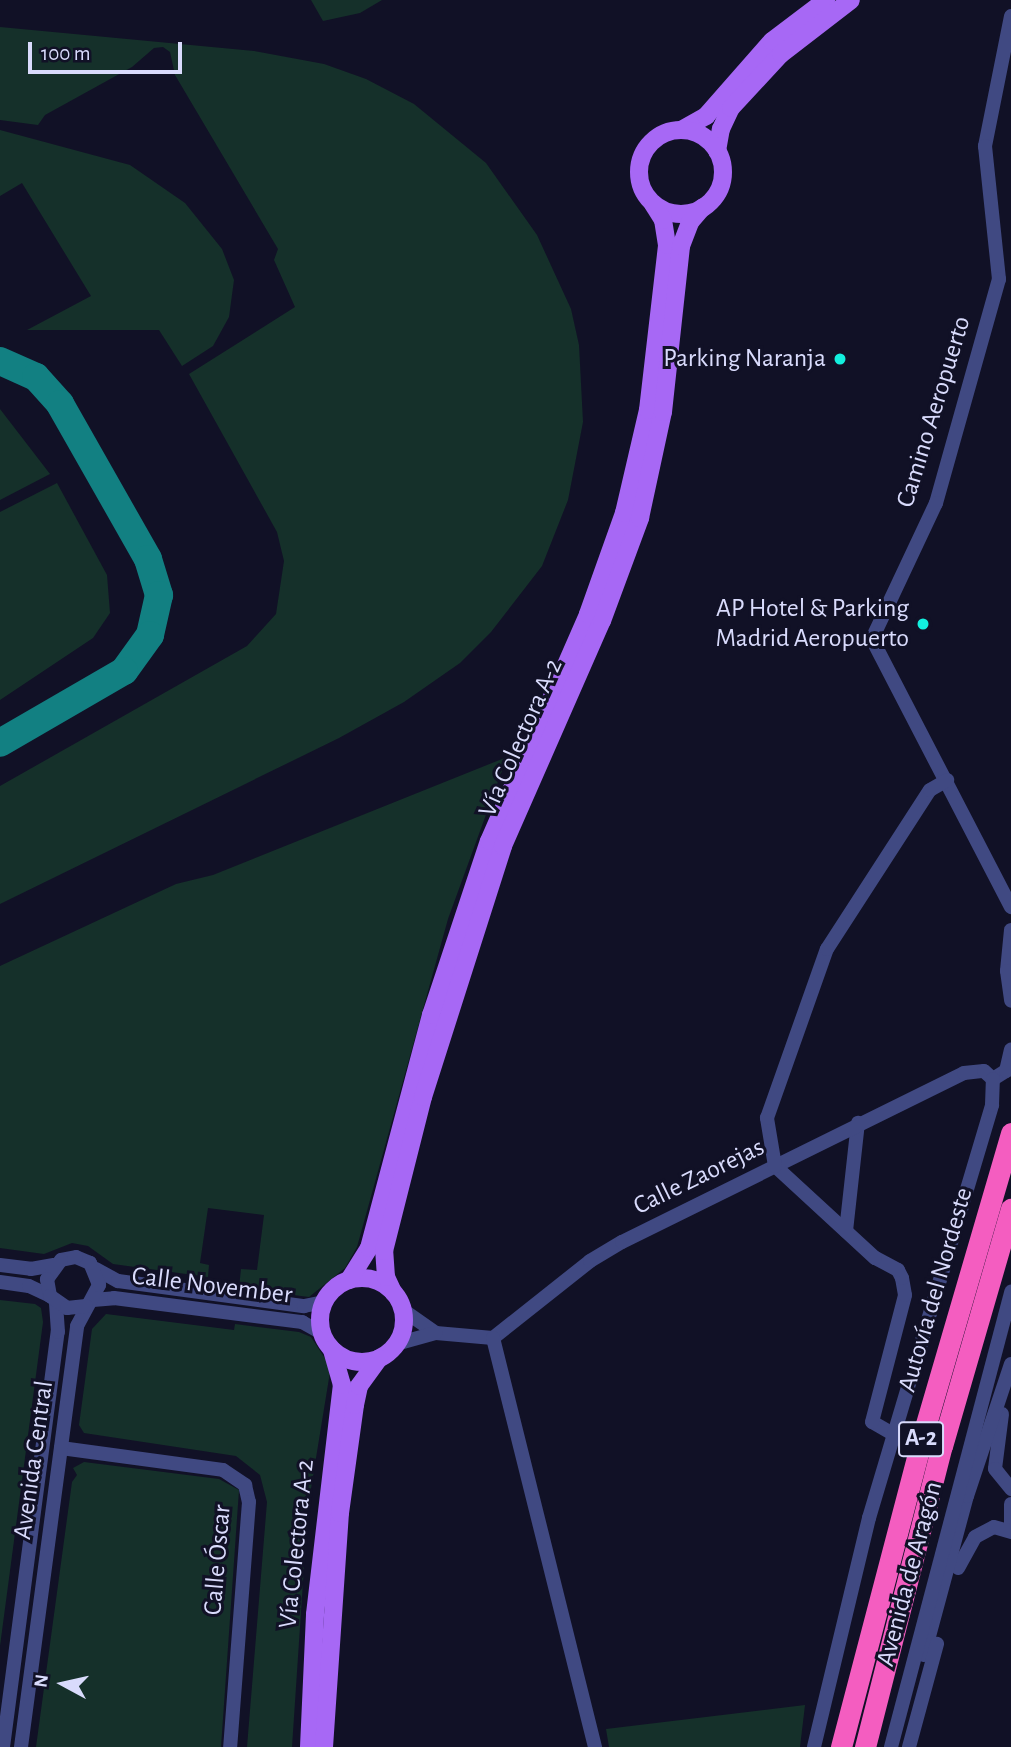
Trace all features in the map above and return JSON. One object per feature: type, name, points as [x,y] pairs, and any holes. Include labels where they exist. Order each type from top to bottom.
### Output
[{"type":"highway","name":"Autovía del Nordeste","points":[[841,1747],[917,1454],[1011,1133]]},
{"type":"highway","name":"Autovía del Nordeste","points":[[865,1747],[942,1446],[1011,1209]]},
{"type":"main road","points":[[681,130],[706,138],[717,151],[723,169],[720,186],[703,207],[681,214],[653,204],[640,184],[642,155],[654,139],[681,130],[706,116],[772,41],[826,0]]},
{"type":"main road","points":[[717,151],[721,129],[731,108],[781,54],[851,0]]},
{"type":"main road","name":"Vía Colectora A-2","points":[[349,1280],[369,1248],[427,1028],[489,841],[588,614],[624,513],[648,410],[667,245],[663,220],[653,204]]},
{"type":"main road","name":"Vía Colectora A-2","points":[[393,1292],[386,1278],[384,1251],[438,1045],[503,846],[602,621],[640,518],[663,412],[681,246],[690,222],[703,207]]},
{"type":"main road","points":[[373,1279],[393,1292],[403,1311],[396,1344],[379,1358],[359,1362],[332,1349],[322,1333],[324,1302],[349,1280],[373,1279]]},
{"type":"main road","name":"Vía Colectora A-2","points":[[309,1747],[315,1614],[342,1385],[332,1349]]},
{"type":"main road","name":"Vía Colectora A-2","points":[[324,1747],[340,1513],[351,1432],[359,1386],[379,1358]]},
{"type":"street","name":"Camino Aeropuerto","points":[[1011,16],[985,146],[1005,281],[936,503],[872,639],[1011,907]]},
{"type":"street","points":[[893,1434],[872,1422],[905,1295],[902,1278],[898,1270],[875,1258],[775,1166],[767,1118],[819,967],[843,921],[930,790],[947,780]]},
{"type":"street","points":[[1011,930],[1007,963],[1011,1001]]},
{"type":"street","points":[[814,1747],[893,1434],[992,1105],[993,1079],[1006,1071],[1011,1050]]},
{"type":"street","name":"Calle Zaorejas","points":[[494,1338],[605,1251],[964,1073],[984,1071],[993,1079]]},
{"type":"street","points":[[846,1231],[858,1124]]},
{"type":"street","points":[[0,1265],[31,1269],[76,1257],[96,1269],[99,1285],[89,1303],[67,1308],[29,1286],[0,1282]]},
{"type":"street","points":[[53,1299],[47,1279],[54,1265]]},
{"type":"street","name":"Calle November","points":[[96,1269],[118,1281],[304,1306],[324,1302]]},
{"type":"street","name":"Avenida de Aragón","points":[[891,1747],[1011,1292]]},
{"type":"street","name":"Calle November","points":[[89,1303],[114,1298],[302,1322],[322,1333]]},
{"type":"street","name":"Avenida Central","points":[[3,1747],[58,1332],[53,1299]]},
{"type":"street","name":"Avenida Central","points":[[21,1747],[77,1326],[89,1303]]},
{"type":"street","points":[[403,1311],[436,1333]]},
{"type":"street","points":[[396,1344],[436,1333],[494,1338],[595,1747]]},
{"type":"street","points":[[897,1747],[967,1496],[1011,1364]]},
{"type":"street","points":[[909,1747],[1011,1373]]},
{"type":"street","points":[[1005,1395],[994,1457],[995,1469],[1011,1489]]},
{"type":"street","name":"Calle Óscar","points":[[61,1448],[223,1470],[240,1477],[245,1485],[249,1502],[230,1747]]},
{"type":"street","points":[[958,1568],[975,1536],[994,1527],[1011,1529],[1011,1504]]},
{"type":"green space","points":[[311,0],[382,0],[360,13],[323,21]]},
{"type":"green space","points":[[0,27],[254,51],[324,64],[366,79],[414,104],[486,163],[537,235],[571,309],[579,345],[583,422],[568,500],[542,566],[491,632],[460,663],[404,702],[339,738],[0,904],[0,786],[247,646],[276,614],[284,561],[277,532],[189,374],[295,307],[274,260],[278,249],[175,75],[170,52],[163,47],[154,48],[132,67],[45,115],[38,125],[0,120]]},
{"type":"green space","points":[[0,130],[130,165],[185,203],[222,249],[234,280],[229,317],[213,346],[182,366],[159,330],[27,330],[91,296],[22,183],[0,196]]},
{"type":"green space","points":[[0,409],[50,474],[0,500]]},
{"type":"green space","points":[[57,483],[107,575],[110,613],[93,638],[0,700],[0,512]]},
{"type":"green space","points":[[507,757],[448,919],[357,1247],[345,1268],[309,1297],[239,1288],[241,1269],[257,1270],[264,1215],[208,1208],[200,1263],[209,1265],[208,1277],[113,1264],[88,1246],[72,1243],[44,1254],[0,1248],[0,966],[176,884],[213,875]]},
{"type":"green space","points":[[0,1300],[35,1304],[41,1308],[43,1322],[0,1646]]},
{"type":"green space","points":[[106,1314],[234,1330],[235,1324],[299,1332],[311,1337],[326,1360],[330,1372],[308,1507],[292,1747],[247,1747],[267,1502],[260,1475],[236,1456],[84,1433],[79,1425],[92,1329]]},
{"type":"green space","points":[[84,1462],[219,1479],[239,1490],[221,1747],[36,1747],[72,1482],[77,1475],[73,1468]]},
{"type":"green space","points":[[805,1705],[800,1747],[609,1747],[606,1729]]},
{"type":"taxiway","points":[[0,361],[36,377],[60,404],[148,559],[159,595],[150,635],[124,671],[0,743]]},
{"type":"place","name":"Parking Naranja","points":[[840,359]]},
{"type":"place","name":"AP Hotel & Parking Madrid Aeropuerto","points":[[923,624]]}]
